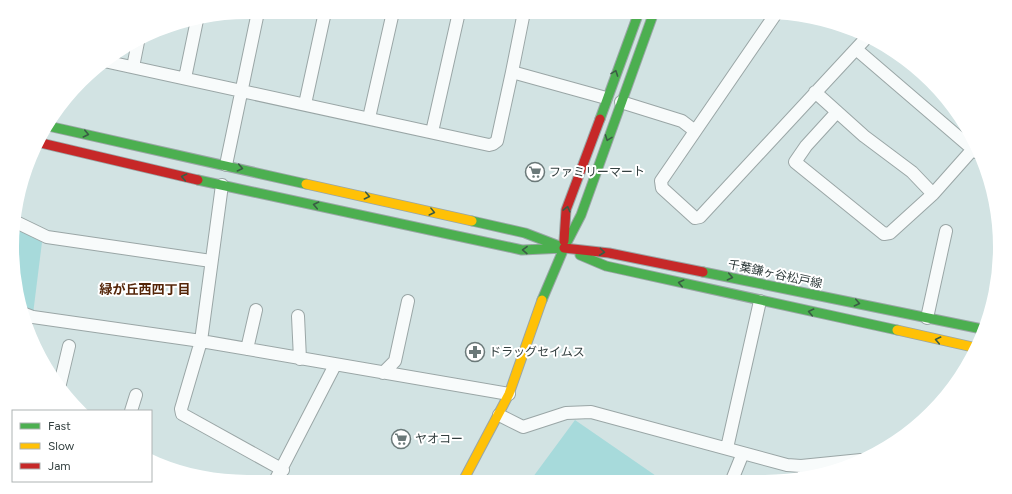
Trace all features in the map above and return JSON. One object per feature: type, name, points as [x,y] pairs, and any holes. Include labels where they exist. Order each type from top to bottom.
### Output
[{"type":"street","points":[[226,165],[256,19]]},
{"type":"street","points":[[305,104],[323,19]]},
{"type":"street","points":[[369,118],[391,19]]},
{"type":"street","points":[[432,132],[457,19]]},
{"type":"street","points":[[112,63],[488,145],[493,144],[497,140],[523,19]]},
{"type":"street","points":[[564,248],[566,210],[636,19]]},
{"type":"street","points":[[466,475],[509,394],[549,282],[580,215],[651,19]]},
{"type":"street","points":[[772,19],[661,181],[662,188],[695,218],[700,217],[863,41]]},
{"type":"street","points":[[185,78],[196,25]]},
{"type":"street","points":[[133,67],[137,48]]},
{"type":"street","points":[[856,49],[969,145]]},
{"type":"street","points":[[512,72],[606,98]]},
{"type":"street","points":[[815,92],[864,136],[912,172],[933,194]]},
{"type":"street","points":[[621,102],[682,121],[695,131]]},
{"type":"street","points":[[837,112],[806,146],[795,162],[884,234],[890,233],[933,194],[972,152]]},
{"type":"street","points":[[53,127],[525,232],[606,266],[970,346]]},
{"type":"street","points":[[44,144],[222,185],[522,250],[564,248]]},
{"type":"street","points":[[222,185],[201,341],[181,409],[182,414],[283,470]]},
{"type":"street","points":[[20,224],[47,237],[211,261]]},
{"type":"street","points":[[927,318],[946,231]]},
{"type":"street","name":"千葉鎌ヶ谷松戸線","points":[[564,248],[609,252],[978,328]]},
{"type":"street","points":[[383,373],[395,361],[408,301]]},
{"type":"street","points":[[727,448],[760,301]]},
{"type":"street","points":[[247,349],[256,310]]},
{"type":"street","points":[[30,316],[201,341],[509,394]]},
{"type":"street","points":[[298,316],[300,359]]},
{"type":"street","points":[[61,379],[69,346]]},
{"type":"street","points":[[279,475],[335,365]]},
{"type":"street","points":[[130,410],[136,395]]},
{"type":"street","points":[[499,415],[523,427],[566,413],[591,412],[787,465],[801,466],[841,462]]},
{"type":"street","points":[[734,475],[743,453]]},
{"type":"street","points":[[801,466],[804,472]]},
{"type":"shaded area","points":[[19,231],[42,242],[33,314],[29,312],[23,291],[19,262]]},
{"type":"shaded area","points":[[575,420],[655,475],[534,475]]},
{"type":"traffic: fast","points":[[600,119],[636,19]]},
{"type":"traffic: fast","points":[[564,248],[581,215],[651,19]]},
{"type":"traffic: fast","points":[[53,127],[306,184]]},
{"type":"traffic: fast","points":[[198,180],[522,250],[564,248]]},
{"type":"traffic: fast","points":[[472,221],[525,233],[559,246]]},
{"type":"traffic: fast","points":[[542,300],[564,248]]},
{"type":"traffic: fast","points":[[580,255],[606,266],[897,330]]},
{"type":"traffic: fast","points":[[703,272],[978,328]]},
{"type":"traffic: slow","points":[[306,184],[472,221]]},
{"type":"traffic: slow","points":[[466,475],[509,394],[542,300]]},
{"type":"traffic: slow","points":[[897,330],[970,346]]},
{"type":"traffic: jam","points":[[564,241],[566,210],[600,119]]},
{"type":"traffic: jam","points":[[44,144],[198,180]]},
{"type":"traffic: jam","points":[[564,248],[609,253],[703,272]]},
{"type":"place","name":"ファミリーマート","points":[[535,172]]},
{"type":"place","name":"ドラッグセイムス","points":[[475,352]]},
{"type":"place","name":"ヤオコー","points":[[401,439]]},
{"type":"district","name":"緑が丘西四丁目","points":[[145,289]]}]
